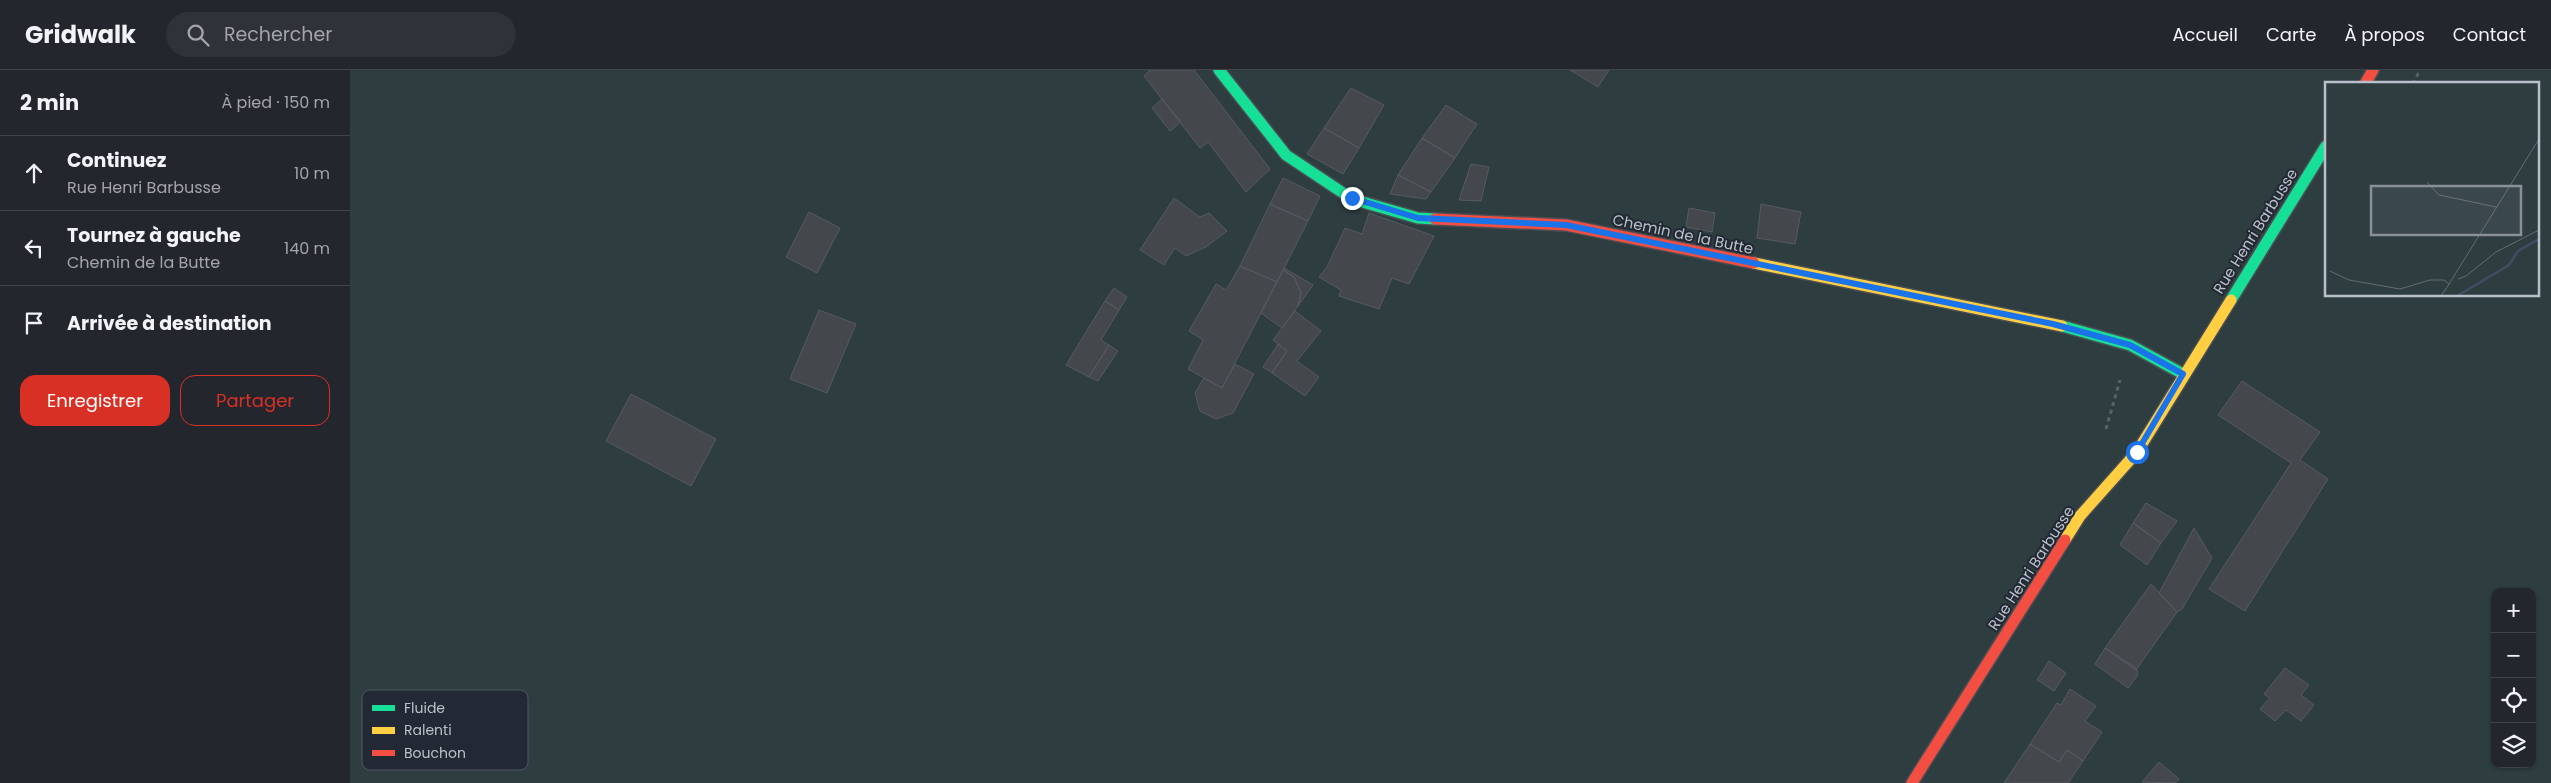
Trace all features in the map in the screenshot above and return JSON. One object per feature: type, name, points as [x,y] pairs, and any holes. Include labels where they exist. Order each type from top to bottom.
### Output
[{"type":"street","name":"Chemin de la Butte","points":[[1219,70],[1286,156],[1352,198],[1418,218],[1566,225],[2053,324],[2130,345],[2183,374]]},
{"type":"street","points":[[2366,82],[2374,70]]},
{"type":"street","name":"Rue Henri Barbusse","points":[[1912,783],[2080,516],[2137,452],[2183,374],[2325,148]]},
{"type":"path","points":[[2414,82],[2420,70]]},
{"type":"shaded area","points":[[350,70],[2551,70],[2551,783],[350,783]]},
{"type":"building","points":[[1150,70],[1194,70],[1270,169],[1246,192],[1208,142],[1200,148],[1144,76]]},
{"type":"building","points":[[1570,70],[1609,70],[1598,87]]},
{"type":"building","points":[[1351,88],[1384,105],[1359,148],[1324,128]]},
{"type":"building","points":[[1162,99],[1181,122],[1170,131],[1152,108]]},
{"type":"building","points":[[1446,105],[1477,124],[1455,158],[1422,138]]},
{"type":"building","points":[[1324,128],[1359,148],[1343,174],[1307,154]]},
{"type":"building","points":[[1422,138],[1455,158],[1431,192],[1398,175]]},
{"type":"building","points":[[1471,164],[1489,167],[1481,201],[1459,200]]},
{"type":"building","points":[[1398,175],[1431,192],[1426,199],[1390,194]]},
{"type":"building","points":[[1283,178],[1320,196],[1308,221],[1270,204]]},
{"type":"building","points":[[1174,198],[1200,217],[1209,213],[1227,231],[1206,247],[1186,256],[1175,248],[1164,265],[1140,250]]},
{"type":"building","points":[[1270,204],[1308,221],[1277,282],[1240,266]]},
{"type":"building","points":[[1761,204],[1801,212],[1795,244],[1757,238]]},
{"type":"building","points":[[1689,208],[1715,213],[1712,232],[1686,227]]},
{"type":"building","points":[[809,212],[840,228],[817,273],[786,257]]},
{"type":"building","points":[[1369,213],[1434,236],[1409,284],[1392,278],[1379,309],[1339,296],[1341,290],[1319,277],[1327,267],[1345,228],[1362,234]]},
{"type":"building","points":[[1240,266],[1277,282],[1222,388],[1188,369],[1203,340],[1189,331],[1216,284],[1226,290]]},
{"type":"building","points":[[1284,268],[1313,285],[1298,306],[1301,293],[1294,277],[1283,270]]},
{"type":"building","points":[[1283,270],[1294,277],[1301,293],[1298,306],[1282,328],[1261,313]]},
{"type":"building","points":[[1114,288],[1127,297],[1119,310],[1105,301]]},
{"type":"building","points":[[1105,301],[1119,310],[1101,340],[1109,345],[1089,377],[1066,365]]},
{"type":"building","points":[[819,310],[856,324],[827,393],[790,379]]},
{"type":"building","points":[[1295,311],[1321,331],[1297,361],[1319,377],[1305,396],[1272,373],[1287,351],[1273,340]]},
{"type":"building","points":[[1278,344],[1287,351],[1272,373],[1263,367]]},
{"type":"building","points":[[1109,345],[1118,351],[1098,381],[1089,377]]},
{"type":"building","points":[[1235,364],[1254,374],[1233,413],[1216,419],[1200,411],[1195,393],[1204,378],[1222,388]]},
{"type":"building","points":[[2242,381],[2320,432],[2300,460],[2328,479],[2245,611],[2209,589],[2291,463],[2218,415]]},
{"type":"building","points":[[631,394],[716,439],[691,486],[606,441]]},
{"type":"building","points":[[2146,503],[2177,521],[2161,543],[2133,523]]},
{"type":"building","points":[[2133,523],[2161,543],[2147,565],[2120,545]]},
{"type":"building","points":[[2194,528],[2212,558],[2182,609],[2177,612],[2159,593]]},
{"type":"building","points":[[2151,584],[2177,612],[2136,670],[2105,648]]},
{"type":"building","points":[[2105,648],[2137,669],[2138,675],[2128,688],[2095,664]]},
{"type":"building","points":[[2049,661],[2066,673],[2054,691],[2037,680]]},
{"type":"building","points":[[2285,668],[2309,685],[2301,695],[2314,705],[2301,721],[2286,710],[2275,721],[2260,709],[2270,698],[2264,694]]},
{"type":"building","points":[[2070,689],[2096,706],[2085,721],[2102,732],[2083,761],[2067,750],[2059,762],[2030,744],[2057,703],[2061,705]]},
{"type":"building","points":[[2030,744],[2059,762],[2067,750],[2083,761],[2068,783],[2004,783]]},
{"type":"building","points":[[2159,762],[2179,779],[2175,783],[2142,782]]},
{"type":"traffic: fast","points":[[1219,70],[1286,155],[1352,199],[1418,218],[1435,219]]},
{"type":"traffic: fast","points":[[2231,300],[2325,148]]},
{"type":"traffic: fast","points":[[2062,326],[2130,345],[2183,374]]},
{"type":"traffic: slow","points":[[1754,263],[2062,326]]},
{"type":"traffic: slow","points":[[2065,540],[2080,516],[2137,452],[2231,300]]},
{"type":"traffic: jam","points":[[2366,82],[2373,70]]},
{"type":"traffic: jam","points":[[1435,219],[1566,225],[1754,263]]},
{"type":"traffic: jam","points":[[1912,783],[2065,540]]},
{"type":"route","points":[[1352,198],[1418,218],[1566,225],[2053,324],[2130,345],[2183,374],[2137,452]]}]
